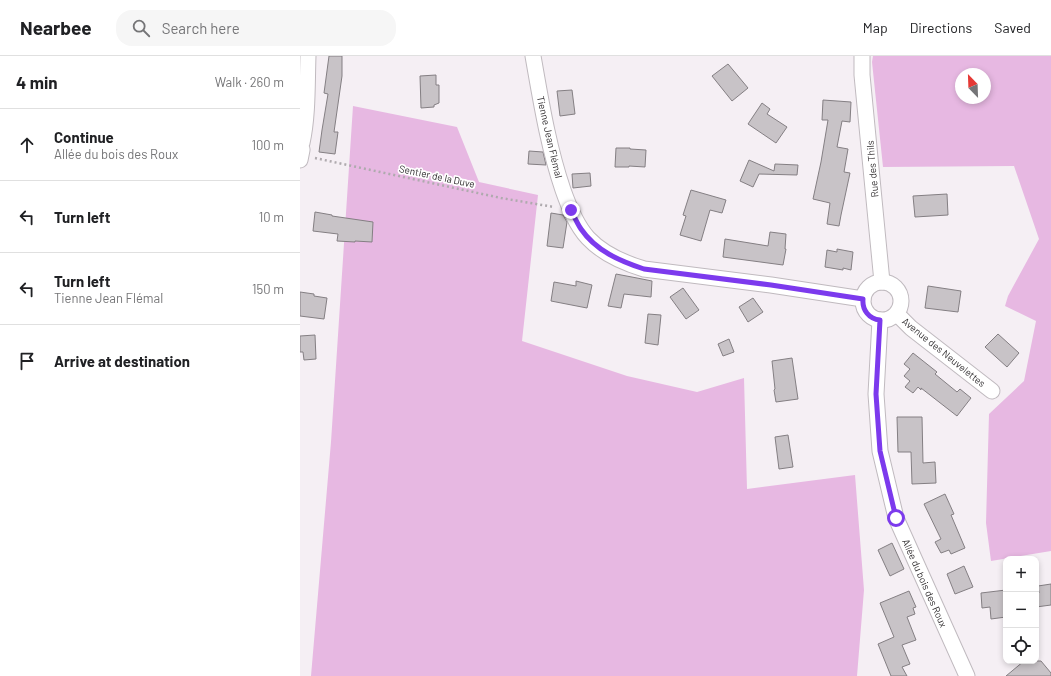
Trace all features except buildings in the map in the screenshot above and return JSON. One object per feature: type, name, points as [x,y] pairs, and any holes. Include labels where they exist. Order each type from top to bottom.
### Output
[{"type":"street","points":[[300,151],[306,118],[308,56]]},
{"type":"street","name":"Tienne Jean Flémal","points":[[533,56],[550,148],[558,175],[571,210],[581,230],[596,246],[612,256],[638,267],[863,299]]},
{"type":"street","name":"Rue des Thils","points":[[862,56],[862,74],[882,282]]},
{"type":"street","points":[[882,282],[892,285],[900,294],[901,306],[896,314],[890,319],[880,320],[872,318],[868,314],[863,304],[863,299],[866,291],[870,287],[882,282]]},
{"type":"street","name":"Avenue des Neuvelettes","points":[[896,314],[911,328],[992,391]]},
{"type":"street","name":"Allée du bois des Roux","points":[[880,320],[876,394],[880,451],[896,518],[968,676]]},
{"type":"path","name":"Sentier de la Duve","points":[[300,151],[310,157],[501,198],[571,210]]},
{"type":"shaded area","points":[[873,56],[1051,56],[1051,551],[1021,556],[1003,556],[1003,559],[991,561],[986,523],[989,414],[1024,381],[1036,321],[1005,306],[1008,296],[1039,239],[1014,166],[883,167],[872,62]]},
{"type":"shaded area","points":[[353,106],[457,127],[479,182],[538,195],[522,341],[627,376],[697,392],[744,378],[747,489],[855,475],[864,590],[857,676],[311,676],[331,442]]},
{"type":"route","points":[[571,210],[581,230],[596,246],[612,256],[644,269],[771,285],[863,299],[864,309],[868,314],[872,318],[880,320],[876,394],[880,451],[896,518]]}]
